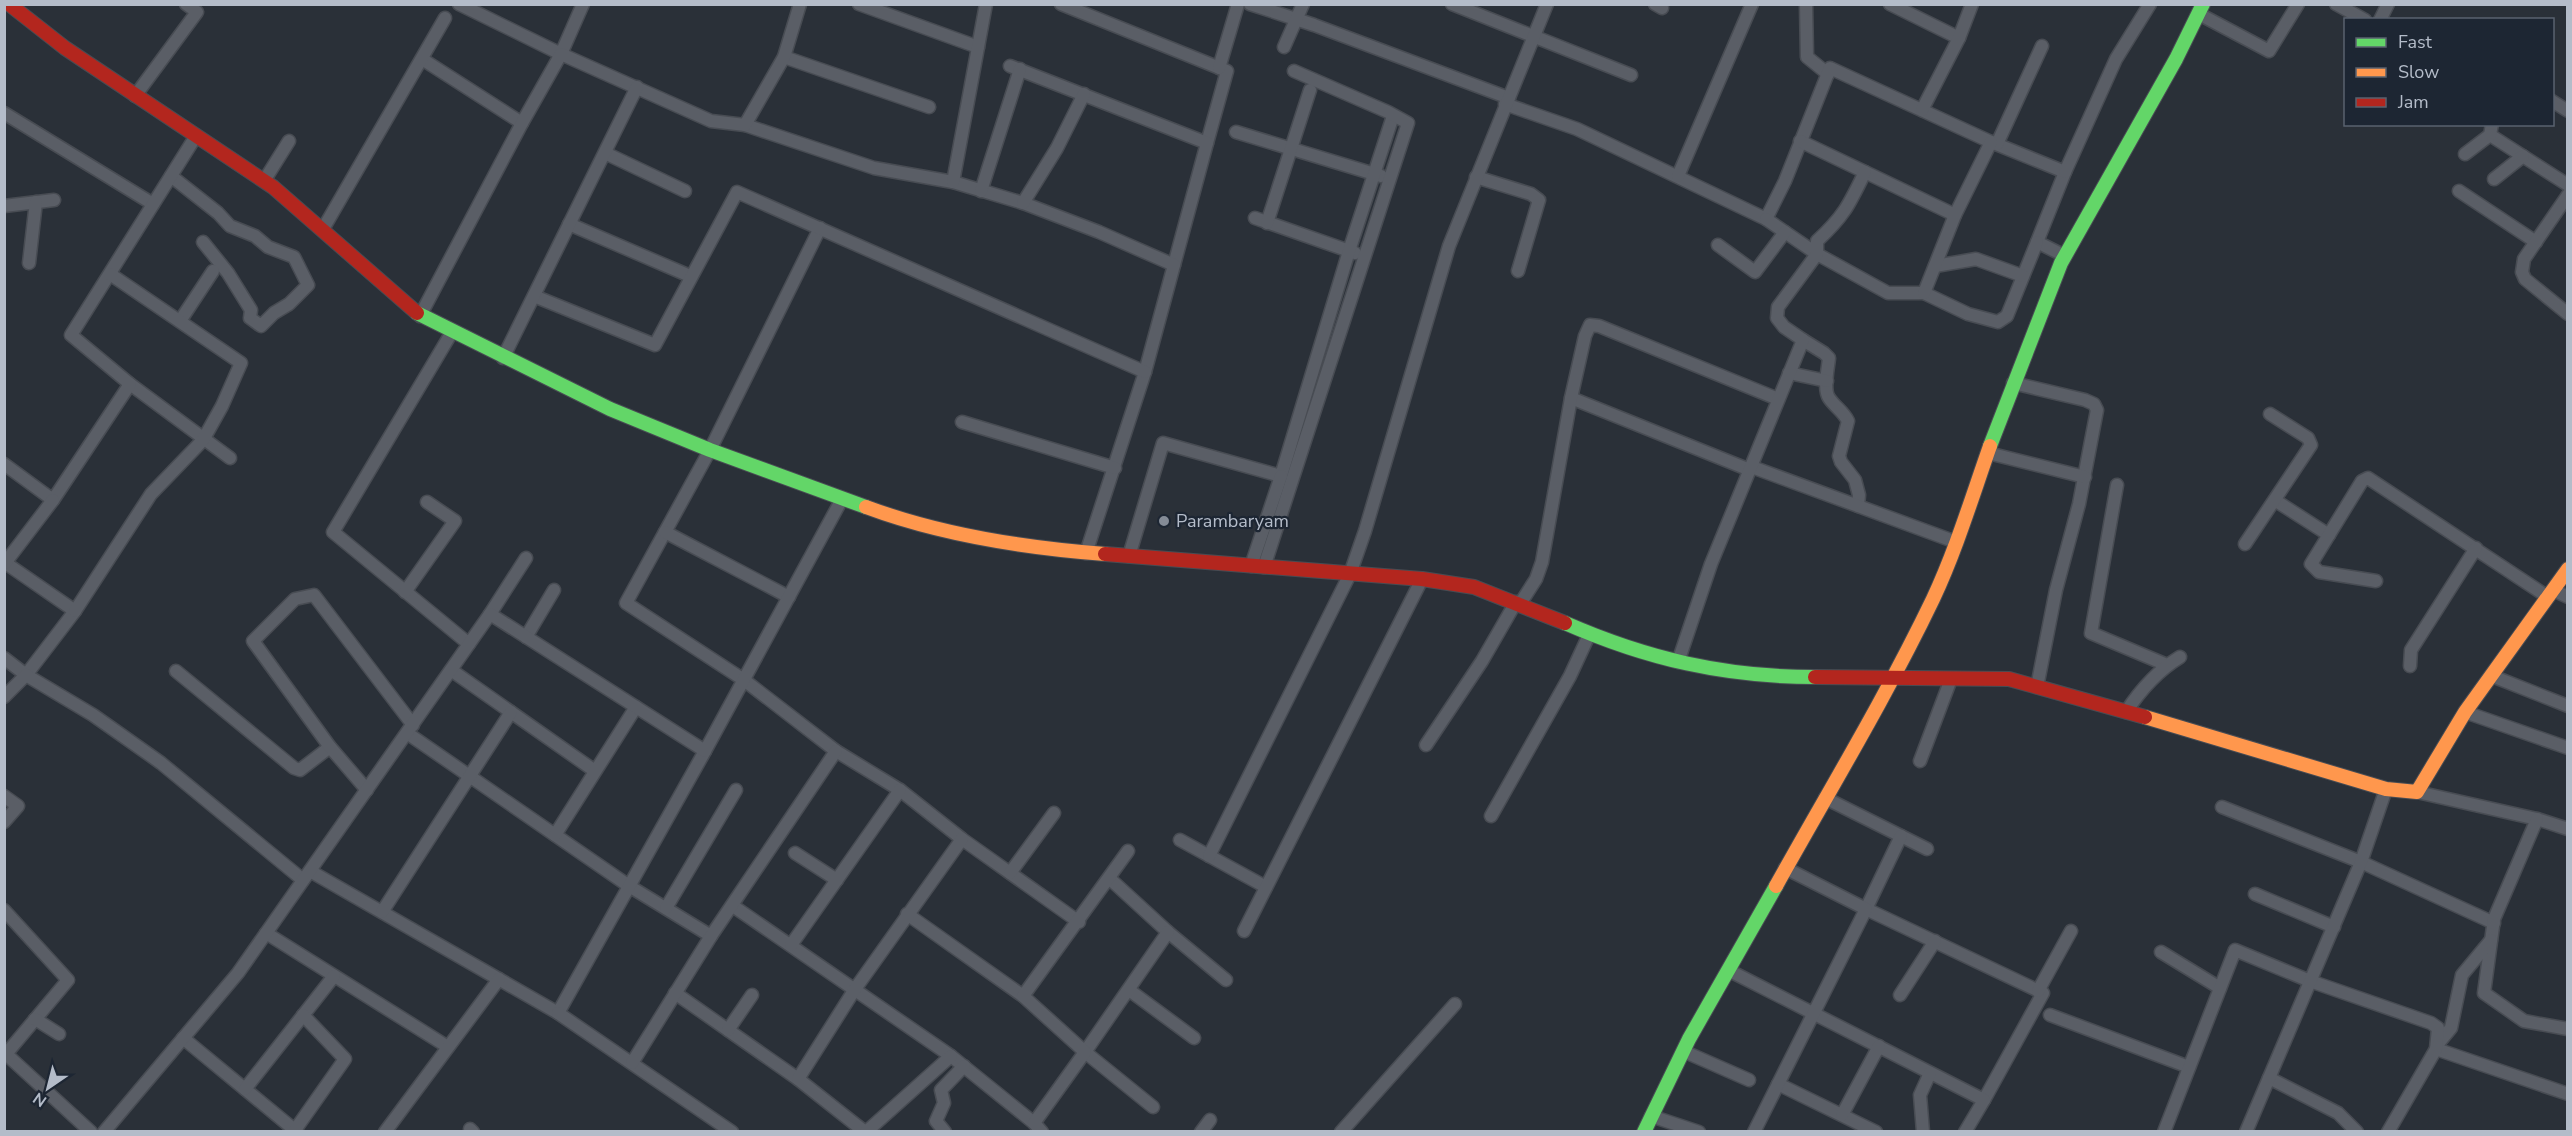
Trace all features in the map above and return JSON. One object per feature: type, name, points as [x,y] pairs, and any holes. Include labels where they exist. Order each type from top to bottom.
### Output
[{"type":"main road","points":[[9,4],[65,48],[264,181],[323,229],[420,316],[610,409],[710,450],[893,517],[977,537],[1086,553],[1422,579],[1474,587],[1518,603],[1589,635],[1644,654],[1728,672],[1772,677],[2009,679],[2385,789],[2417,792],[2466,712],[2568,569]]},
{"type":"main road","points":[[1644,1131],[1683,1051],[1892,679],[1933,598],[1956,542],[2013,383],[2065,256],[2201,9]]},
{"type":"street","points":[[135,96],[199,8],[186,4]]},
{"type":"street","points":[[459,4],[561,54],[711,121],[745,125],[874,168],[952,182],[1023,203],[1099,232],[1174,265]]},
{"type":"street","points":[[420,316],[561,54],[583,4]]},
{"type":"street","points":[[745,125],[784,57],[800,4]]},
{"type":"street","points":[[859,4],[978,47]]},
{"type":"street","points":[[952,182],[986,4]]},
{"type":"street","points":[[1061,4],[1227,71],[1145,372],[1086,553]]},
{"type":"street","points":[[1219,68],[1238,4]]},
{"type":"street","points":[[1250,4],[1577,129],[1766,219],[1817,254],[1888,293],[1924,293],[1968,314],[1998,322],[2007,316],[2065,172],[2116,59],[2150,4]]},
{"type":"street","points":[[1284,47],[1303,4]]},
{"type":"street","points":[[1452,4],[1631,75]]},
{"type":"street","points":[[1209,856],[1350,574],[1365,531],[1446,257],[1476,177],[1536,36],[1546,4]]},
{"type":"street","points":[[1678,176],[1752,4]]},
{"type":"street","points":[[1806,4],[1807,57],[1828,74]]},
{"type":"street","points":[[1890,4],[1959,38]]},
{"type":"street","points":[[1922,110],[1959,38],[1972,4]]},
{"type":"street","points":[[2201,9],[2269,51],[2298,4]]},
{"type":"street","points":[[2336,4],[2360,18]]},
{"type":"street","points":[[2381,18],[2388,4]]},
{"type":"street","points":[[323,229],[445,18]]},
{"type":"street","points":[[1924,293],[1955,215],[2042,46]]},
{"type":"street","points":[[784,57],[929,107]]},
{"type":"street","points":[[422,59],[522,123]]},
{"type":"street","points":[[981,190],[1015,68],[1207,142]]},
{"type":"street","points":[[1766,219],[1785,181],[1830,68],[1994,143],[2065,172]]},
{"type":"street","points":[[1258,566],[1365,256],[1408,123],[1294,71]]},
{"type":"street","points":[[503,358],[637,87]]},
{"type":"street","points":[[1267,223],[1310,90]]},
{"type":"street","points":[[1023,203],[1057,148],[1084,94]]},
{"type":"street","points":[[2554,102],[2568,111]]},
{"type":"street","points":[[4,113],[153,204]]},
{"type":"street","points":[[1258,566],[1281,476],[1348,251],[1392,119]]},
{"type":"street","points":[[2465,154],[2491,130],[2523,156],[2568,185]]},
{"type":"street","points":[[1236,132],[1390,178]]},
{"type":"street","points":[[196,136],[70,335],[130,384],[230,458]]},
{"type":"street","points":[[264,181],[289,141]]},
{"type":"street","points":[[1800,141],[1955,215]]},
{"type":"street","points":[[605,153],[685,191]]},
{"type":"street","points":[[2494,180],[2523,156]]},
{"type":"street","points":[[1858,506],[1859,495],[1855,480],[1839,456],[1848,421],[1843,411],[1829,399],[1827,381],[1829,358],[1784,327],[1777,318],[1778,307],[1817,254],[1817,241],[1841,219],[1865,172]]},
{"type":"street","points":[[171,176],[218,213],[230,226],[255,236],[268,247],[294,257],[308,285],[289,304],[274,312],[261,326],[250,318],[251,310],[228,273],[203,242]]},
{"type":"street","points":[[1476,177],[1531,194],[1539,200],[1518,272]]},
{"type":"street","points":[[2459,191],[2536,242]]},
{"type":"street","points":[[534,296],[655,345],[737,192],[1145,372]]},
{"type":"street","points":[[2568,195],[2524,260],[2522,272],[2524,279],[2568,314]]},
{"type":"street","points":[[4,206],[54,200]]},
{"type":"street","points":[[29,263],[36,202]]},
{"type":"street","points":[[1255,218],[1365,256]]},
{"type":"street","points":[[569,224],[690,276]]},
{"type":"street","points":[[820,228],[710,450],[626,603],[744,680],[836,751],[900,790],[962,839],[1078,922]]},
{"type":"street","points":[[1718,245],[1755,272],[1785,232]]},
{"type":"street","points":[[2037,242],[2065,256]]},
{"type":"street","points":[[1935,266],[1976,259],[2023,276]]},
{"type":"street","points":[[180,321],[213,271]]},
{"type":"street","points":[[4,697],[26,675],[75,611],[151,494],[203,440],[222,406],[241,363],[110,274]]},
{"type":"street","points":[[1426,745],[1536,579],[1542,562],[1571,398],[1590,325],[1599,326],[1778,399]]},
{"type":"street","points":[[452,332],[333,532],[470,644]]},
{"type":"street","points":[[1678,662],[1711,564],[1803,340]]},
{"type":"street","points":[[1789,373],[1827,381]]},
{"type":"street","points":[[2013,383],[2085,399],[2094,404],[2097,415],[2085,477],[2056,590],[2037,687]]},
{"type":"street","points":[[75,611],[5,563],[53,500],[130,384]]},
{"type":"street","points":[[1571,398],[1751,468],[1956,542]]},
{"type":"street","points":[[2245,544],[2276,501],[2311,445],[2308,438],[2270,414]]},
{"type":"street","points":[[962,422],[1115,468]]},
{"type":"street","points":[[1130,556],[1163,443],[1281,476]]},
{"type":"street","points":[[1988,453],[2085,477]]},
{"type":"street","points":[[4,464],[53,500]]},
{"type":"street","points":[[2376,581],[2319,572],[2311,564],[2362,481],[2368,478],[2476,548],[2551,593],[2568,597]]},
{"type":"street","points":[[2117,485],[2091,633],[2167,665]]},
{"type":"street","points":[[558,1012],[705,751],[842,499]]},
{"type":"street","points":[[2276,501],[2329,535]]},
{"type":"street","points":[[405,592],[455,521],[427,502]]},
{"type":"street","points":[[665,532],[789,597]]},
{"type":"street","points":[[2410,666],[2411,650],[2476,548]]},
{"type":"street","points":[[104,1131],[238,973],[470,644],[526,558]]},
{"type":"street","points":[[1244,931],[1422,579]]},
{"type":"street","points":[[526,637],[554,590]]},
{"type":"street","points":[[367,790],[330,747],[253,641],[295,598],[314,595],[410,729],[470,777],[629,886],[711,936]]},
{"type":"street","points":[[490,614],[705,751]]},
{"type":"street","points":[[1491,816],[1570,676],[1589,635]]},
{"type":"street","points":[[2126,712],[2142,689],[2167,665],[2180,657]]},
{"type":"street","points":[[4,658],[26,675],[93,715],[161,763],[307,876],[382,912],[558,1012],[732,1131]]},
{"type":"street","points":[[451,670],[595,771]]},
{"type":"street","points":[[176,671],[294,768],[300,770],[330,747]]},
{"type":"street","points":[[2492,676],[2568,706]]},
{"type":"street","points":[[1920,761],[1951,679]]},
{"type":"street","points":[[555,834],[636,707]]},
{"type":"street","points":[[382,912],[511,712]]},
{"type":"street","points":[[2466,712],[2568,748]]},
{"type":"street","points":[[632,1063],[711,936],[734,906],[836,751]]},
{"type":"street","points":[[2246,1131],[2361,862],[2385,789]]},
{"type":"street","points":[[666,908],[736,790]]},
{"type":"street","points":[[791,945],[900,790]]},
{"type":"street","points":[[2417,792],[2537,819],[2568,829]]},
{"type":"street","points":[[4,796],[18,806],[4,822]]},
{"type":"street","points":[[1825,798],[1928,849]]},
{"type":"street","points":[[2222,807],[2361,862],[2494,923]]},
{"type":"street","points":[[1010,873],[1054,813]]},
{"type":"street","points":[[2537,819],[2494,923],[2484,993],[2524,1022],[2568,1029]]},
{"type":"street","points":[[1754,1131],[1901,836]]},
{"type":"street","points":[[798,1078],[855,989],[962,839]]},
{"type":"street","points":[[1180,840],[1266,887]]},
{"type":"street","points":[[1023,996],[1128,851]]},
{"type":"street","points":[[795,853],[837,880]]},
{"type":"street","points":[[1785,868],[2043,993],[1965,1131]]},
{"type":"street","points":[[1109,878],[1168,933],[1226,980]]},
{"type":"street","points":[[2255,894],[2334,927]]},
{"type":"street","points":[[734,906],[951,1056],[1038,1127],[1085,1052],[1168,933]]},
{"type":"street","points":[[4,910],[68,980],[5,1053],[91,1131]]},
{"type":"street","points":[[907,914],[1023,996],[1085,1052],[1153,1107]]},
{"type":"street","points":[[2038,991],[2071,931]]},
{"type":"street","points":[[266,933],[448,1047]]},
{"type":"street","points":[[2388,1131],[2436,1047],[2451,1028],[2462,975],[2492,939]]},
{"type":"street","points":[[1900,995],[1935,941]]},
{"type":"street","points":[[2164,1131],[2235,950],[2310,981],[2431,1023],[2438,1028],[2436,1047]]},
{"type":"street","points":[[2161,952],[2220,988]]},
{"type":"street","points":[[1728,970],[1983,1100]]},
{"type":"street","points":[[245,1089],[334,976]]},
{"type":"street","points":[[385,1131],[500,979]]},
{"type":"street","points":[[1129,990],[1194,1038]]},
{"type":"street","points":[[675,993],[798,1078],[865,1131],[951,1056]]},
{"type":"street","points":[[728,1030],[752,995]]},
{"type":"street","points":[[1341,1131],[1455,1004]]},
{"type":"street","points":[[183,1038],[296,1131],[345,1059],[303,1015]]},
{"type":"street","points":[[2050,1015],[2189,1067]]},
{"type":"street","points":[[35,1019],[59,1034]]},
{"type":"street","points":[[1842,1115],[1879,1047]]},
{"type":"street","points":[[2436,1047],[2568,1094]]},
{"type":"street","points":[[1683,1051],[1749,1080]]},
{"type":"street","points":[[945,1131],[936,1121],[944,1103],[941,1090],[964,1066]]},
{"type":"street","points":[[1923,1131],[1920,1095],[1930,1072]]},
{"type":"street","points":[[2269,1078],[2338,1113],[2357,1131]]},
{"type":"street","points":[[1778,1084],[1876,1131]]},
{"type":"street","points":[[1651,1116],[1699,1131]]},
{"type":"street","points":[[1201,1131],[1210,1120]]},
{"type":"traffic: fast","points":[[1990,446],[2061,263],[2176,59],[2203,4]]},
{"type":"traffic: fast","points":[[417,313],[610,409],[710,450],[866,507]]},
{"type":"traffic: fast","points":[[1565,623],[1626,647],[1687,664],[1750,674],[1815,677]]},
{"type":"traffic: fast","points":[[1644,1132],[1689,1039],[1776,886]]},
{"type":"traffic: slow","points":[[1776,886],[1877,708],[1933,599],[1956,543],[1990,446]]},
{"type":"traffic: slow","points":[[866,507],[953,533],[1014,544],[1105,554]]},
{"type":"traffic: slow","points":[[2145,717],[2386,789],[2417,792],[2465,712],[2568,569]]},
{"type":"traffic: jam","points":[[9,4],[65,48],[273,187],[417,313]]},
{"type":"traffic: jam","points":[[1105,554],[1422,579],[1474,587],[1565,623]]},
{"type":"traffic: jam","points":[[1815,677],[2009,679],[2145,717]]},
{"type":"place","name":"Parambaryam","points":[[1164,521]]}]
